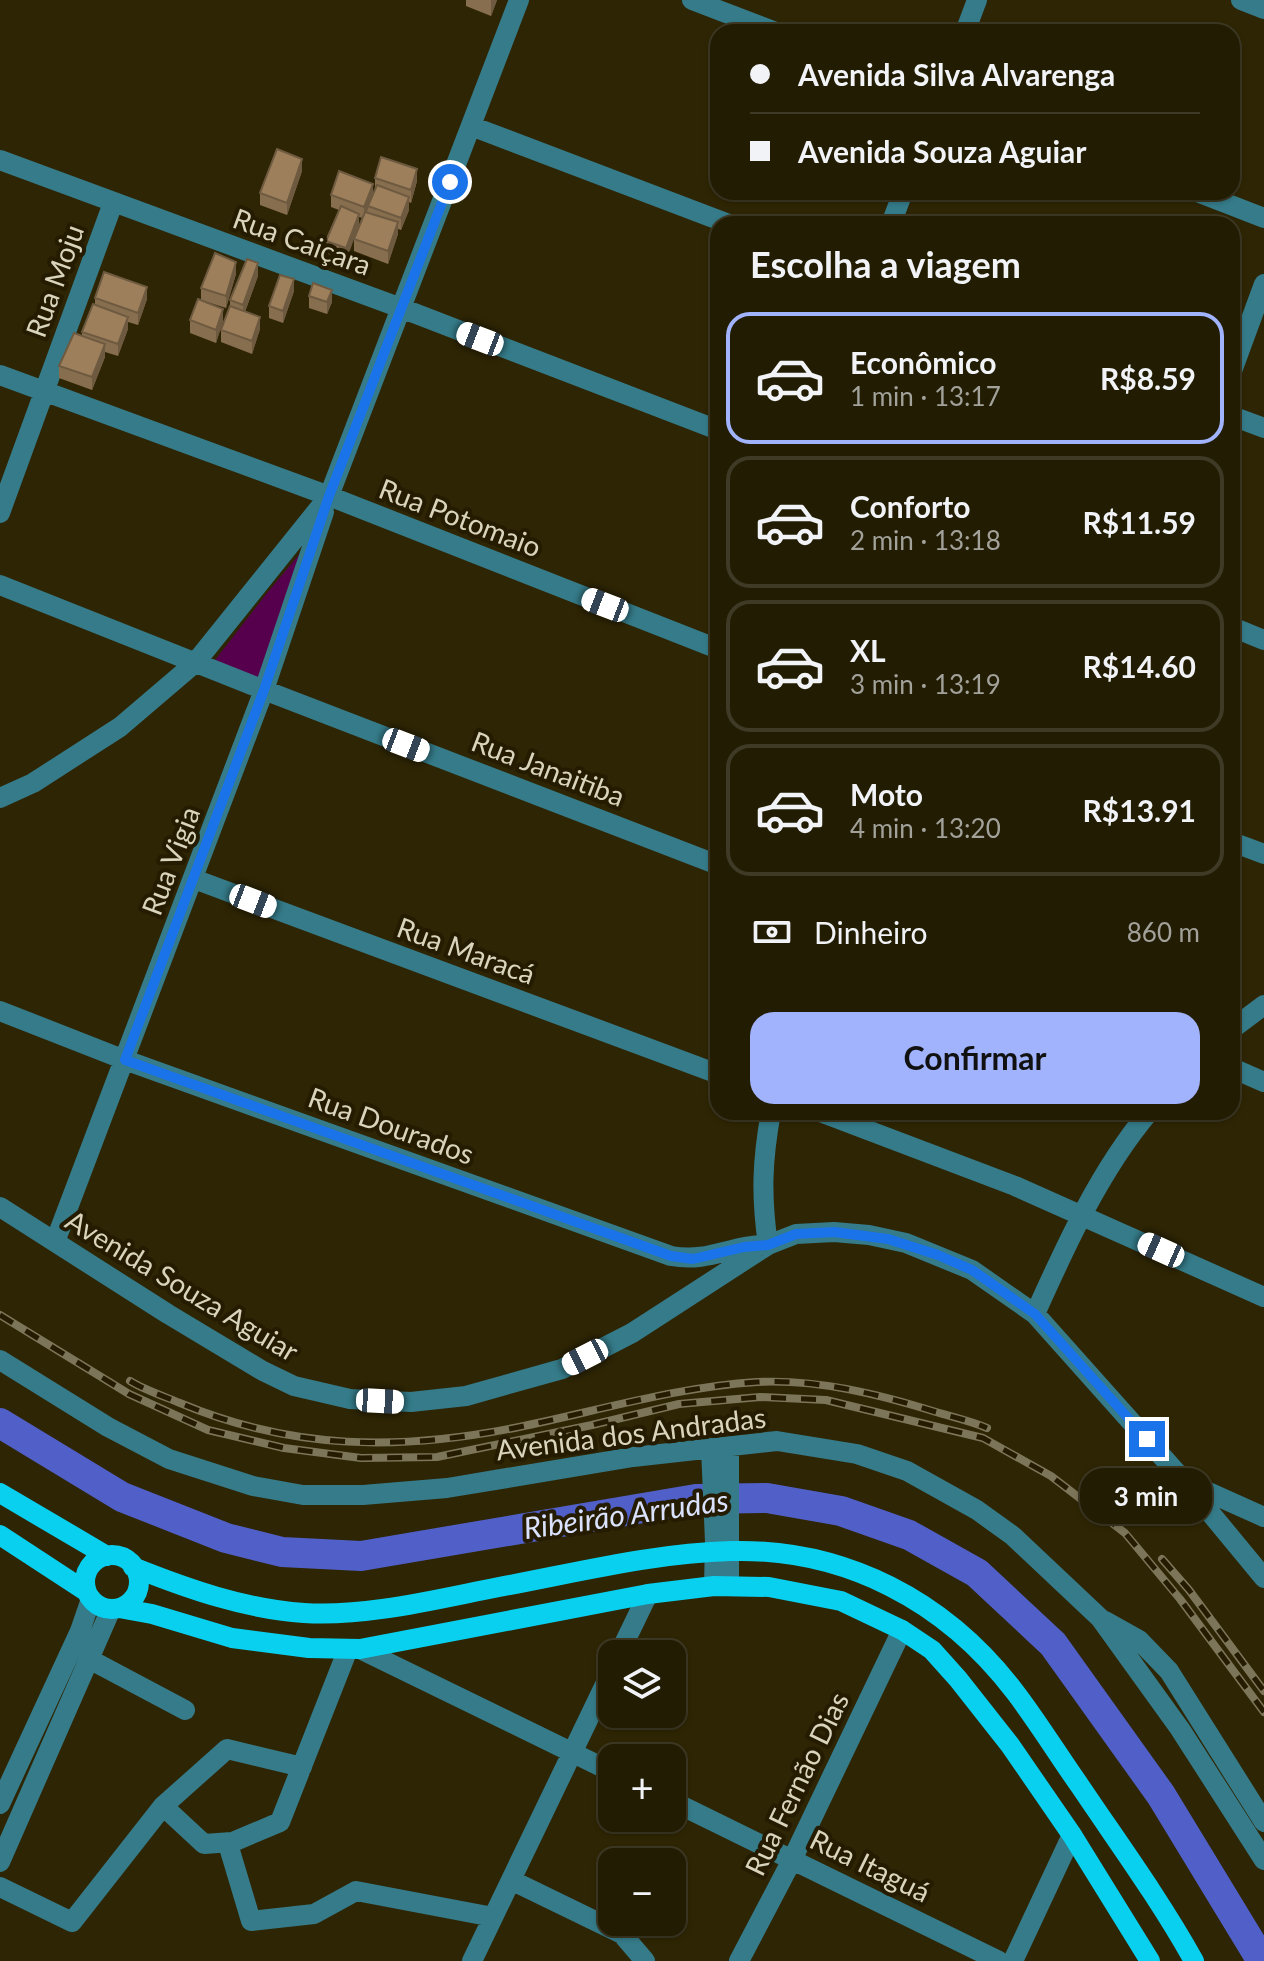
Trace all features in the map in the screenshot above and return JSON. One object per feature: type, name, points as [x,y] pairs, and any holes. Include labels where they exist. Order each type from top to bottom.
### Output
[{"type":"main road","points":[[0,1493],[107,1556],[122,1558],[133,1567],[240,1604],[305,1613],[366,1610],[413,1603],[723,1546],[844,1565],[918,1600],[961,1632],[1014,1690],[1167,1914],[1194,1961]]},
{"type":"main road","points":[[0,1535],[89,1595],[103,1608],[152,1614],[232,1638],[345,1652],[648,1594],[722,1586],[769,1587],[818,1595],[851,1606],[902,1630],[932,1650],[958,1679],[1010,1745],[1072,1835],[1150,1961]]},
{"type":"main road","points":[[89,1595],[87,1572],[95,1562],[107,1556]]},
{"type":"main road","points":[[115,1609],[133,1599],[137,1591],[137,1575],[133,1567]]},
{"type":"street","name":"Rua Vigia","points":[[55,1242],[264,690],[329,496],[519,0]]},
{"type":"street","points":[[692,0],[755,24]]},
{"type":"street","points":[[968,24],[977,0]]},
{"type":"street","points":[[1241,0],[1264,9]]},
{"type":"street","points":[[471,126],[710,217]]},
{"type":"street","name":"Rua Caiçara","points":[[0,160],[401,308],[710,427]]},
{"type":"street","points":[[1218,200],[1264,218]]},
{"type":"street","name":"Rua Moju","points":[[0,513],[113,203]]},
{"type":"street","points":[[1240,349],[1264,284]]},
{"type":"street","name":"Rua Potomaio","points":[[0,375],[329,496],[710,646]]},
{"type":"street","points":[[1240,419],[1264,428]]},
{"type":"street","points":[[0,798],[44,777],[120,727],[195,663],[329,496]]},
{"type":"street","name":"Rua Janaitiba","points":[[0,585],[710,862]]},
{"type":"street","points":[[1240,630],[1264,640]]},
{"type":"street","points":[[1240,845],[1264,854]]},
{"type":"street","name":"Rua Maracá","points":[[194,879],[710,1071]]},
{"type":"street","points":[[1240,1023],[1264,1005]]},
{"type":"street","name":"Rua Dourados","points":[[0,1011],[125,1060],[671,1256],[693,1259],[744,1247],[768,1245]]},
{"type":"street","points":[[1240,1072],[1264,1082]]},
{"type":"street","points":[[768,1245],[762,1204],[763,1155],[770,1120]]},
{"type":"street","points":[[842,1120],[953,1161],[1264,1297]]},
{"type":"street","points":[[1035,1314],[1106,1173],[1142,1120]]},
{"type":"street","name":"Avenida Souza Aguiar","points":[[0,1207],[168,1314],[294,1386],[350,1399],[411,1402],[466,1396],[562,1369],[632,1333],[768,1245],[796,1234],[834,1232],[906,1243],[972,1270],[1035,1314],[1184,1481],[1264,1578]]},
{"type":"street","name":"Avenida dos Andradas","points":[[0,1360],[108,1427],[169,1459],[253,1486],[303,1495],[363,1495],[447,1488],[633,1457],[720,1455],[777,1441],[857,1454],[907,1471],[977,1510],[1013,1536],[1100,1618],[1180,1729],[1264,1860]]},
{"type":"street","points":[[720,1455],[722,1586]]},
{"type":"street","points":[[1184,1481],[1264,1517]]},
{"type":"street","points":[[626,1640],[648,1594]]},
{"type":"street","points":[[0,1804],[80,1631],[89,1595]]},
{"type":"street","points":[[0,1862],[89,1659],[115,1609]]},
{"type":"street","points":[[1100,1618],[1139,1640],[1169,1671],[1264,1822]]},
{"type":"street","name":"Rua Fernão Dias","points":[[739,1961],[792,1860],[902,1630]]},
{"type":"street","points":[[163,1806],[204,1844],[232,1842],[280,1822],[345,1652],[598,1765]]},
{"type":"street","points":[[89,1659],[185,1710]]},
{"type":"street","points":[[472,1961],[598,1699]]},
{"type":"street","points":[[0,1887],[72,1922],[163,1806],[227,1749],[302,1767]]},
{"type":"street","name":"Rua Itaguá","points":[[686,1808],[999,1961]]},
{"type":"street","points":[[1013,1961],[1072,1835]]},
{"type":"street","points":[[232,1842],[228,1844],[251,1921],[314,1914],[356,1891],[493,1917]]},
{"type":"street","points":[[511,1880],[622,1934],[645,1961]]},
{"type":"shaded area","points":[[302,551],[260,680],[215,660],[267,593]]},
{"type":"building","points":[[277,149],[302,159],[287,203],[260,193]]},
{"type":"building","points":[[381,157],[417,169],[411,190],[375,178]]},
{"type":"building","points":[[339,171],[373,184],[364,207],[331,195]]},
{"type":"building","points":[[377,185],[409,197],[401,218],[368,206]]},
{"type":"building","points":[[341,206],[359,214],[346,248],[326,241]]},
{"type":"building","points":[[365,212],[398,222],[388,251],[354,239]]},
{"type":"building","points":[[215,253],[236,262],[226,296],[201,288]]},
{"type":"building","points":[[247,259],[258,263],[243,305],[230,300]]},
{"type":"building","points":[[104,272],[147,287],[138,313],[95,298]]},
{"type":"building","points":[[280,275],[294,279],[283,311],[269,306]]},
{"type":"building","points":[[313,283],[332,290],[327,302],[309,296]]},
{"type":"building","points":[[198,299],[223,309],[216,330],[190,320]]},
{"type":"building","points":[[93,304],[128,317],[118,344],[82,332]]},
{"type":"building","points":[[230,306],[260,317],[252,341],[221,330]]},
{"type":"building","points":[[74,333],[105,344],[92,377],[59,366]]},
{"type":"waterway","name":"Ribeirão Arrudas","points":[[0,1423],[122,1497],[226,1538],[282,1552],[361,1556],[696,1499],[767,1498],[841,1511],[909,1535],[977,1573],[1053,1644],[1161,1795],[1262,1961]]},
{"type":"railway","points":[[0,1315],[129,1394],[208,1430],[284,1448],[361,1458],[437,1457],[679,1404],[760,1397],[826,1400],[983,1438],[1051,1476],[1125,1533],[1180,1599],[1264,1712]]},
{"type":"railway","points":[[130,1381],[222,1419],[305,1438],[347,1442],[432,1440],[475,1435],[667,1394],[757,1382],[803,1383],[848,1389],[914,1405],[987,1428]]},
{"type":"railway","points":[[1162,1559],[1189,1590],[1264,1691]]},
{"type":"route","points":[[450,182],[329,496],[264,690],[125,1060],[671,1256],[693,1259],[712,1256],[744,1247],[768,1245],[796,1234],[834,1232],[906,1243],[972,1270],[1035,1314],[1147,1439]]}]
